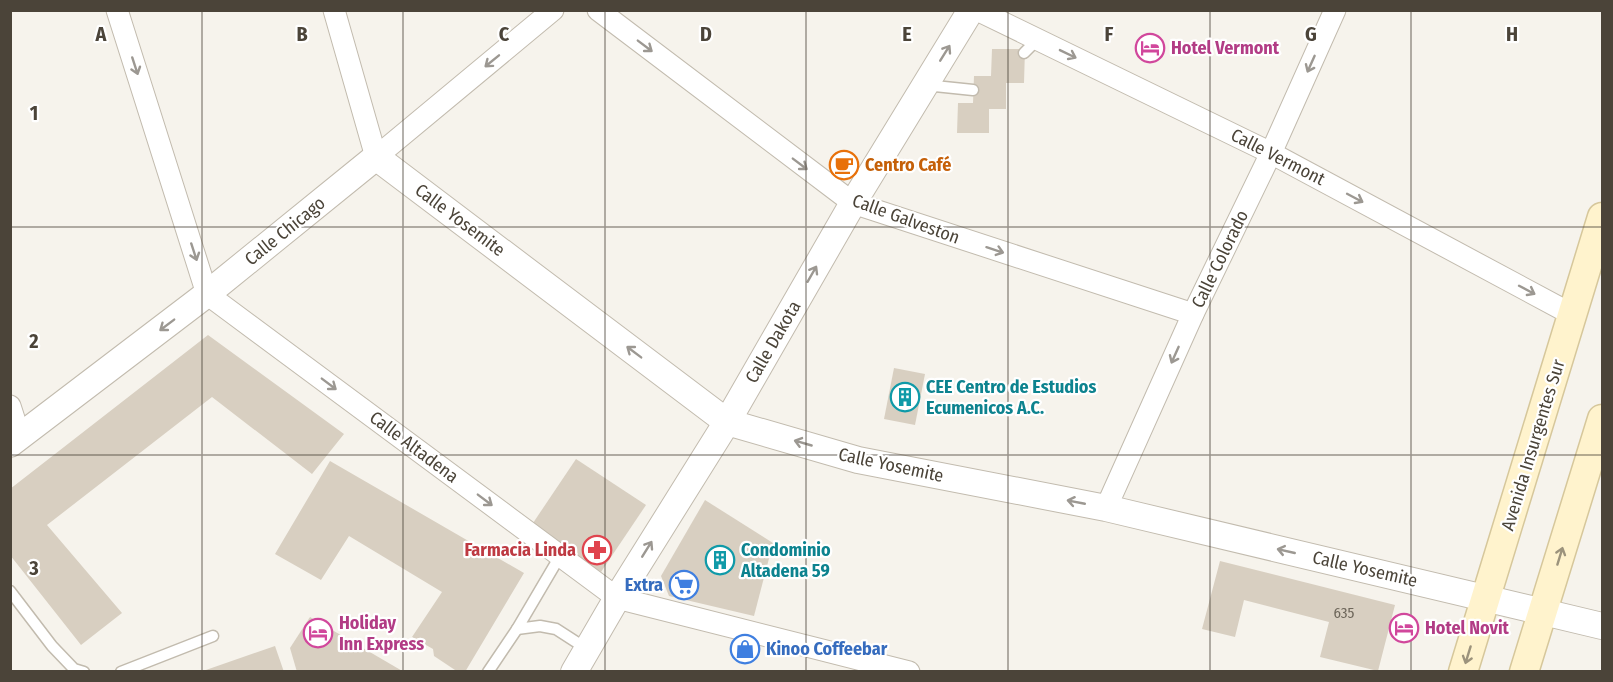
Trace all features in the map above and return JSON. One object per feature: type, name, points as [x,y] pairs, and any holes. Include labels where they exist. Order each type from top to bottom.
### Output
[{"type":"main road","name":"Avenida Insurgentes Sur","points":[[1463,672],[1602,218]]},
{"type":"main road","points":[[1524,672],[1602,419]]},
{"type":"street","points":[[117,10],[207,294]]},
{"type":"street","points":[[334,10],[376,157]]},
{"type":"street","name":"Calle Chicago","points":[[15,440],[207,294],[553,10]]},
{"type":"street","name":"Calle Galveston","points":[[598,10],[853,203],[1193,314]]},
{"type":"street","name":"Calle Dakota","points":[[574,672],[617,598],[727,422],[853,203],[971,10]]},
{"type":"street","name":"Calle Vermont","points":[[977,10],[1031,46],[1271,153],[1573,315]]},
{"type":"street","name":"Calle Colorado","points":[[1106,508],[1193,314],[1271,153],[1335,10]]},
{"type":"street","name":"Calle Yosemite","points":[[376,157],[727,422],[858,460],[1106,508],[1602,626]]},
{"type":"street","name":"Calle Altadena","points":[[207,294],[617,598],[909,672]]},
{"type":"street","points":[[10,406],[15,440]]},
{"type":"lane","points":[[925,85],[973,90]]},
{"type":"lane","points":[[488,672],[517,629],[560,556]]},
{"type":"lane","points":[[10,591],[52,646],[74,669],[84,672]]},
{"type":"lane","points":[[517,629],[540,626],[556,629],[587,649]]},
{"type":"lane","points":[[121,672],[213,636]]},
{"type":"building","points":[[992,49],[1025,49],[1024,83],[1006,83],[1006,109],[989,109],[989,133],[957,133],[958,103],[973,103],[974,76],[991,76]]},
{"type":"building","points":[[208,335],[344,434],[312,474],[212,397],[47,525],[122,613],[81,645],[10,555],[10,489]]},
{"type":"building","name":"CEE Centro de Estudios Ecumenicos A.C.","points":[[894,368],[925,374],[915,425],[884,419]]},
{"type":"building","points":[[576,459],[646,505],[601,572],[531,526]]},
{"type":"building","points":[[330,461],[524,573],[465,672],[458,672],[434,656],[433,649],[412,637],[442,592],[349,536],[321,580],[275,554]]},
{"type":"building","name":"Condominio Altadena 59","points":[[705,500],[773,543],[754,616],[669,596],[661,576]]},
{"type":"building","name":"Hotel Novit","points":[[1220,561],[1395,605],[1378,671],[1320,657],[1329,622],[1244,600],[1235,637],[1202,629]]},
{"type":"building","name":"Holiday Inn Express","points":[[310,617],[404,672],[297,672],[290,648]]},
{"type":"building","points":[[275,646],[284,672],[203,672],[203,671]]},
{"type":"place","name":"Hotel Vermont","points":[[1150,48]]},
{"type":"place","name":"Centro Café","points":[[844,165]]},
{"type":"place","name":"CEE Centro de Estudios Ecumenicos A.C.","points":[[905,397]]},
{"type":"place","name":"Farmacia Linda","points":[[597,550]]},
{"type":"place","name":"Condominio Altadena 59","points":[[720,560]]},
{"type":"place","name":"Extra","points":[[684,585]]},
{"type":"place","name":"Hotel Novit","points":[[1404,628]]},
{"type":"place","name":"Holiday Inn Express","points":[[318,633]]},
{"type":"place","name":"Kinoo Coffeebar","points":[[745,649]]}]
